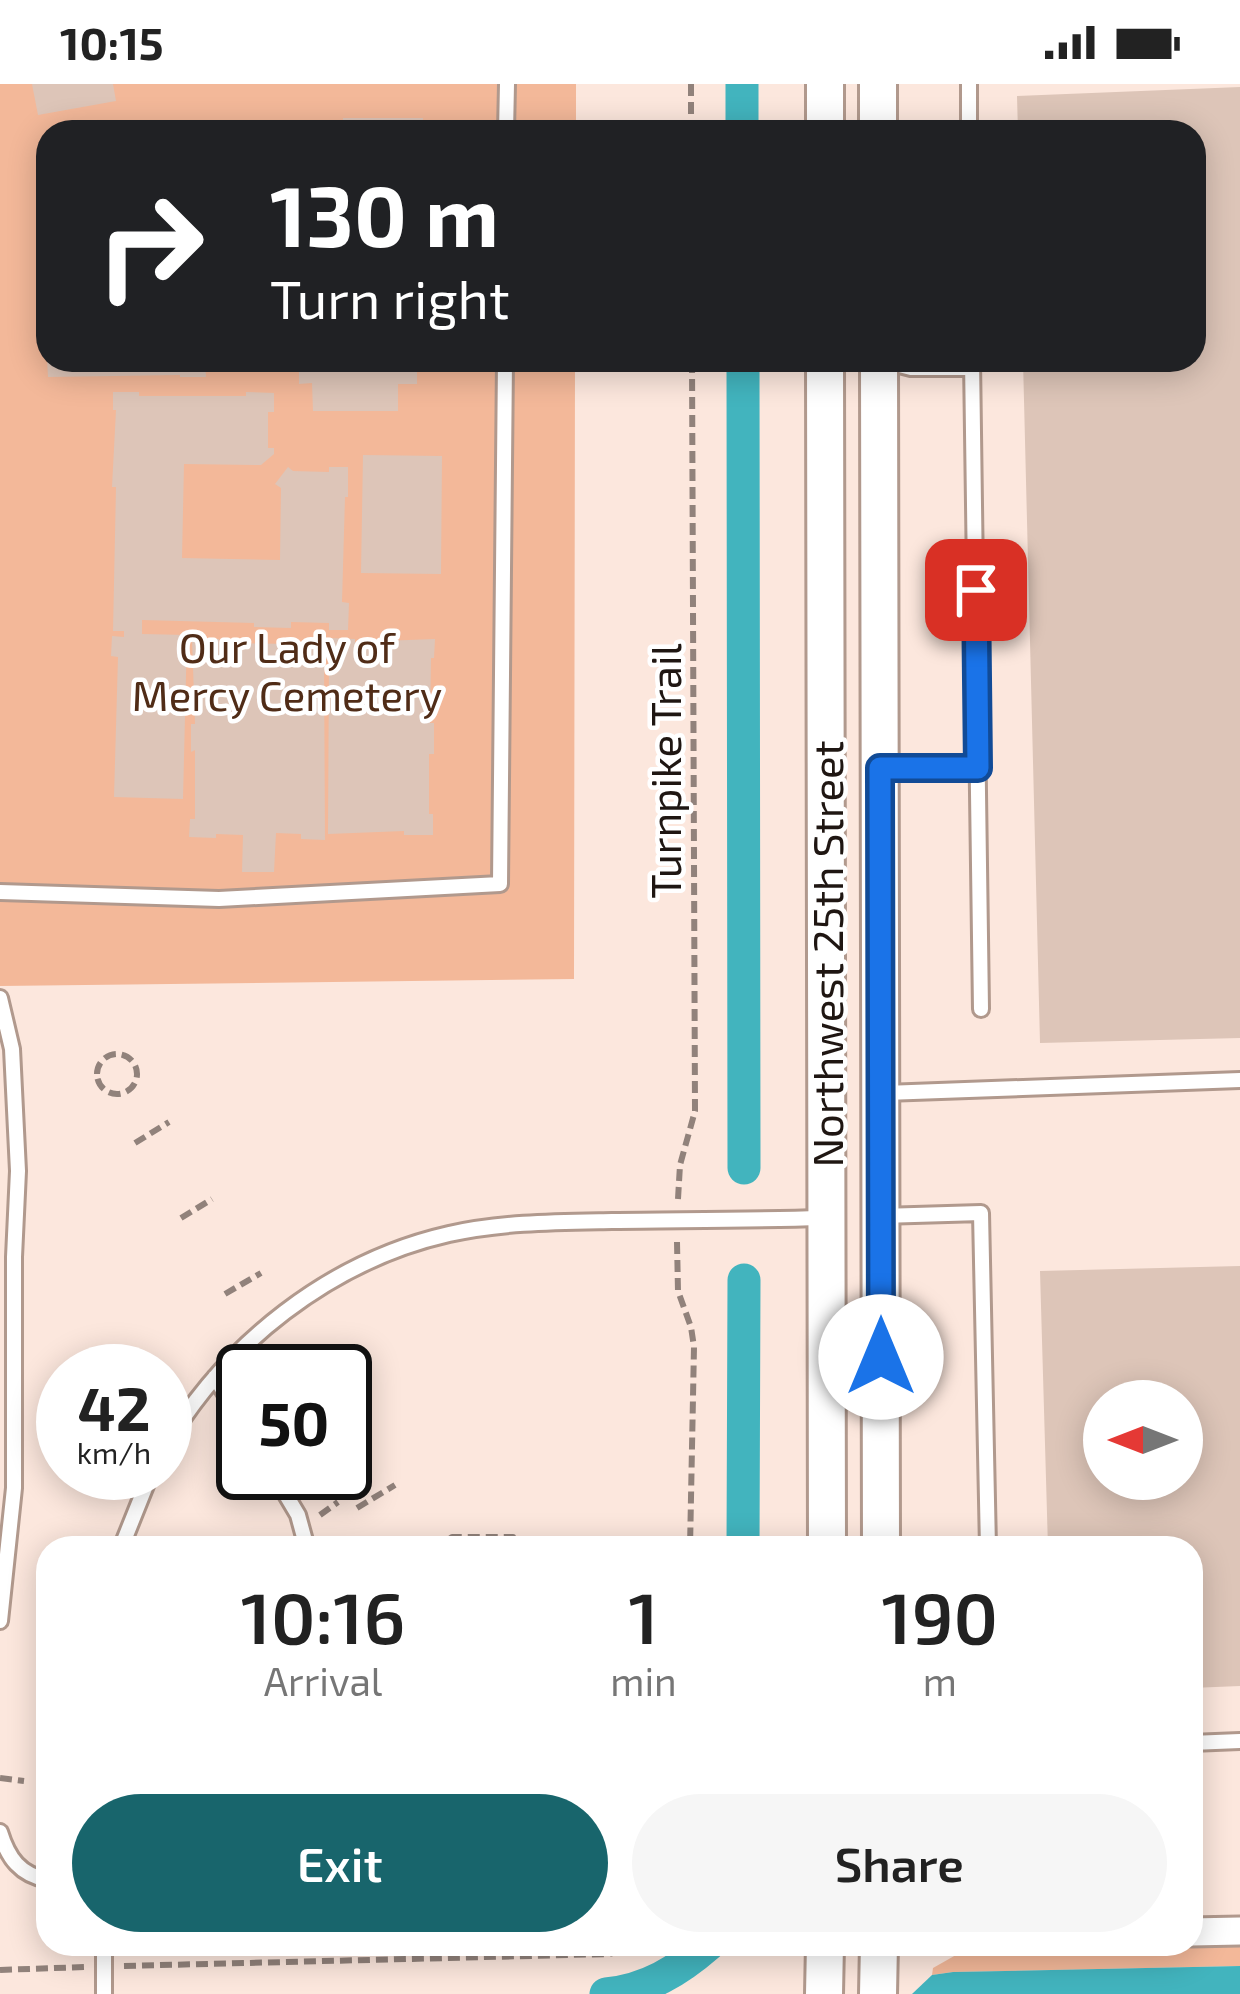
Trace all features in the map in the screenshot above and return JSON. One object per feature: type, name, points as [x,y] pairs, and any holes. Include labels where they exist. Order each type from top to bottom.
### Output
[{"type":"main road","points":[[825,84],[825,120]]},
{"type":"main road","points":[[878,84],[878,120]]},
{"type":"main road","name":"Northwest 25th Street","points":[[825,372],[827,1536]]},
{"type":"main road","name":"Northwest 25th Street","points":[[879,372],[881,1536]]},
{"type":"main road","points":[[826,1218],[880,1216]]},
{"type":"main road","points":[[824,1994],[825,1956]]},
{"type":"main road","points":[[878,1994],[879,1956]]},
{"type":"street","points":[[1203,1932],[1240,1931]]},
{"type":"lane","points":[[506,120],[507,84]]},
{"type":"lane","points":[[969,84],[969,120]]},
{"type":"lane","points":[[0,892],[219,899],[500,884],[505,372]]},
{"type":"lane","points":[[973,372],[981,1009]]},
{"type":"lane","points":[[880,768],[978,768]]},
{"type":"lane","points":[[0,998],[18,1171],[14,1488],[0,1621]]},
{"type":"lane","points":[[880,1093],[1240,1080]]},
{"type":"lane","points":[[880,1216],[981,1214],[988,1536]]},
{"type":"lane","points":[[192,1403],[256,1334],[302,1300],[412,1244],[491,1227],[555,1222],[826,1218]]},
{"type":"lane","points":[[126,1536],[140,1500]]},
{"type":"lane","points":[[289,1500],[304,1536]]},
{"type":"lane","points":[[1203,1743],[1240,1741]]},
{"type":"lane","points":[[0,1832],[19,1869],[36,1875]]},
{"type":"lane","points":[[104,1956],[104,1994]]},
{"type":"path","points":[[691,84],[692,120]]},
{"type":"path","name":"Turnpike Trail","points":[[679,1180],[695,1111],[692,372]]},
{"type":"path","points":[[118,1053],[134,1062],[136,1081],[128,1090],[115,1094],[103,1088],[97,1075],[106,1057],[118,1053]]},
{"type":"path","points":[[136,1143],[169,1122]]},
{"type":"path","points":[[181,1218],[212,1199]]},
{"type":"path","points":[[676,1258],[678,1291],[694,1347],[690,1536]]},
{"type":"path","points":[[226,1294],[261,1273]]},
{"type":"path","points":[[357,1508],[394,1485]]},
{"type":"path","points":[[320,1515],[338,1502]]},
{"type":"path","points":[[0,1778],[24,1781]]},
{"type":"path","points":[[124,1966],[528,1956]]},
{"type":"path","points":[[0,1970],[85,1967]]},
{"type":"green space","name":"Our Lady of Mercy Cemetery","points":[[0,84],[576,84],[576,120],[36,120],[36,372],[575,372],[574,979],[0,986]]},
{"type":"green space","points":[[1240,1945],[1240,1966],[932,1975],[933,1968],[954,1956],[1203,1956],[1203,1946]]},
{"type":"water","points":[[1240,1966],[1240,1994],[912,1994],[932,1975],[953,1972]]},
{"type":"building","points":[[32,84],[113,84],[116,101],[38,115]]},
{"type":"building","points":[[1240,87],[1240,1038],[1040,1043],[1023,372],[1206,372],[1206,120],[1018,120],[1017,96]]},
{"type":"building","points":[[343,118],[423,118],[423,120]]},
{"type":"building","points":[[48,372],[206,372],[206,377],[180,375],[48,377]]},
{"type":"building","points":[[299,372],[417,372],[417,384],[398,384],[398,411],[313,411],[312,383],[299,384]]},
{"type":"building","points":[[113,392],[139,392],[139,396],[274,393],[274,412],[268,412],[268,448],[274,448],[274,454],[261,465],[184,464],[182,558],[280,560],[281,488],[275,484],[288,467],[329,472],[329,467],[348,467],[342,602],[349,603],[348,630],[329,630],[329,623],[291,622],[291,628],[142,620],[142,634],[187,635],[183,799],[114,797],[118,657],[111,656],[112,636],[124,637],[124,631],[113,631]]},
{"type":"building","points":[[363,455],[442,456],[441,574],[361,573]]},
{"type":"building","points":[[329,638],[355,642],[435,639],[430,723],[434,723],[434,754],[429,754],[433,835],[404,835],[404,831],[328,834],[329,659],[324,659],[325,840],[276,833],[274,872],[242,872],[243,835],[189,837],[190,819],[195,819],[192,639],[300,644],[329,642]]},
{"type":"building","points":[[1240,1266],[1240,1686],[1203,1688],[1203,1536],[1048,1536],[1040,1271]]},
{"type":"waterway","points":[[742,84],[742,120]]},
{"type":"waterway","points":[[743,372],[744,1168]]},
{"type":"waterway","points":[[743,1536],[744,1280]]},
{"type":"waterway","points":[[606,1994],[661,1978],[694,1956]]},
{"type":"route","points":[[881,1357],[880,768],[978,768],[976,590]]}]
